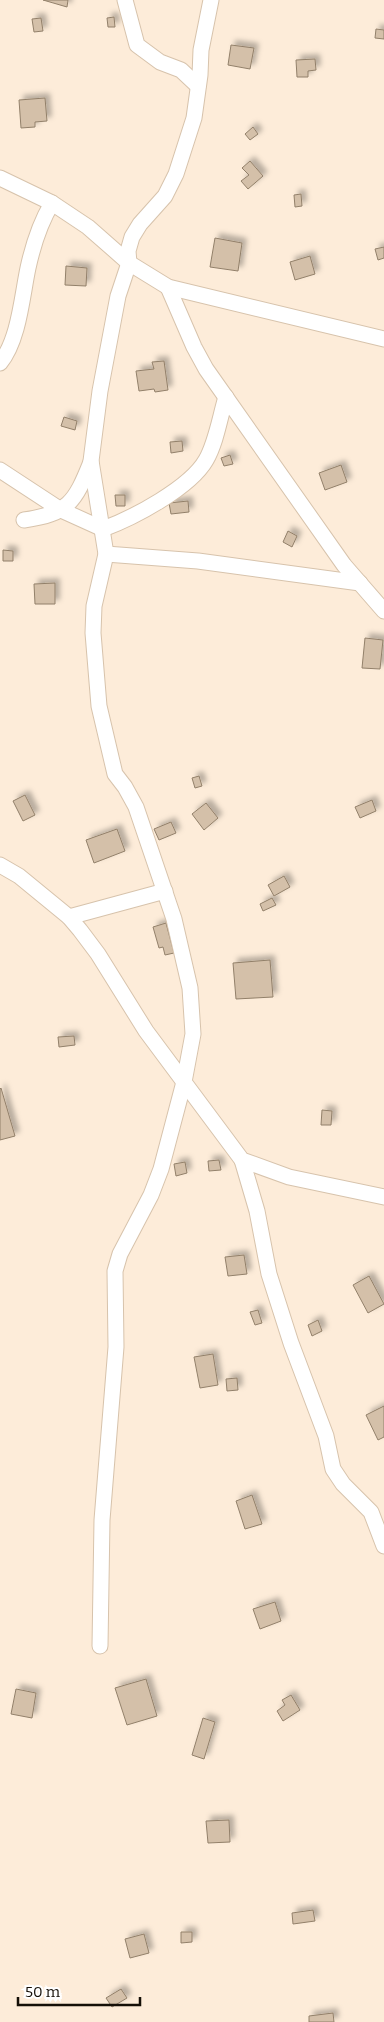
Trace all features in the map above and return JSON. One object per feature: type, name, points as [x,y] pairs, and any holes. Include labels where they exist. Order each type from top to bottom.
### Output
[{"type":"street","points":[[125,0],[137,45],[160,62],[181,70],[198,86]]},
{"type":"street","points":[[100,1646],[102,1520],[116,1347],[115,1271],[120,1254],[151,1195],[161,1169],[184,1082],[193,1034],[190,988],[165,891],[136,807],[115,774],[108,751],[99,706],[93,633],[94,606],[106,554],[91,461],[111,327],[118,296],[129,263],[128,251],[132,237],[140,224],[165,196],[176,174],[194,118],[201,50],[211,0]]},
{"type":"street","points":[[0,178],[52,203],[88,227],[129,263],[168,287],[384,340]]},
{"type":"street","points":[[0,363],[12,338],[22,304],[35,241],[43,218],[52,203]]},
{"type":"street","points":[[168,287],[194,348],[226,397],[344,565],[384,611]]},
{"type":"street","points":[[0,470],[61,510],[103,529],[116,524],[166,496],[199,471],[207,458],[226,397]]},
{"type":"street","points":[[24,520],[45,517],[69,504],[80,488],[91,461]]},
{"type":"street","points":[[106,554],[198,561],[360,583]]},
{"type":"street","points":[[0,865],[19,876],[69,916],[98,954],[146,1031],[242,1160],[257,1211],[269,1274],[291,1343],[326,1436],[334,1469],[343,1484],[372,1512],[384,1546]]},
{"type":"street","points":[[69,916],[165,891]]},
{"type":"street","points":[[242,1160],[289,1176],[384,1197]]},
{"type":"building","points":[[43,0],[68,0],[67,7]]},
{"type":"building","points":[[114,17],[115,27],[108,27],[107,18]]},
{"type":"building","points":[[41,18],[43,31],[34,32],[32,19]]},
{"type":"building","points":[[376,29],[384,30],[384,39],[375,38]]},
{"type":"building","points":[[231,45],[254,48],[250,69],[228,65]]},
{"type":"building","points":[[315,59],[316,70],[308,71],[308,77],[297,77],[296,60]]},
{"type":"building","points":[[45,98],[47,121],[35,122],[35,127],[21,128],[19,100]]},
{"type":"building","points":[[253,127],[258,134],[250,140],[245,134]]},
{"type":"building","points":[[250,161],[263,176],[248,189],[241,181],[249,175],[242,168]]},
{"type":"building","points":[[301,194],[302,206],[295,207],[294,195]]},
{"type":"building","points":[[215,238],[242,243],[238,271],[210,267]]},
{"type":"building","points":[[384,247],[384,258],[378,260],[375,249]]},
{"type":"building","points":[[310,256],[315,274],[295,280],[290,262]]},
{"type":"building","points":[[66,266],[87,268],[86,286],[65,285]]},
{"type":"building","points":[[164,361],[168,390],[155,392],[154,389],[139,391],[136,371],[154,369],[152,362]]},
{"type":"building","points":[[64,417],[77,421],[75,430],[61,426]]},
{"type":"building","points":[[182,441],[183,451],[171,453],[170,442]]},
{"type":"building","points":[[230,455],[233,464],[224,466],[221,458]]},
{"type":"building","points":[[341,465],[347,482],[325,490],[319,473]]},
{"type":"building","points":[[115,495],[125,495],[125,506],[116,506]]},
{"type":"building","points":[[188,501],[189,512],[171,514],[169,503]]},
{"type":"building","points":[[288,531],[297,536],[292,547],[283,542]]},
{"type":"building","points":[[3,550],[13,551],[13,561],[3,561]]},
{"type":"building","points":[[55,583],[55,604],[35,604],[34,584]]},
{"type":"building","points":[[365,638],[383,640],[380,669],[362,668]]},
{"type":"building","points":[[199,776],[202,786],[195,788],[192,778]]},
{"type":"building","points":[[25,795],[35,815],[23,821],[13,801]]},
{"type":"building","points":[[372,800],[376,811],[360,818],[355,807]]},
{"type":"building","points":[[206,803],[218,818],[204,830],[192,814]]},
{"type":"building","points":[[171,822],[176,833],[159,840],[154,829]]},
{"type":"building","points":[[117,829],[125,851],[94,863],[86,840]]},
{"type":"building","points":[[284,876],[290,887],[274,896],[268,885]]},
{"type":"building","points":[[272,898],[276,905],[263,911],[260,904]]},
{"type":"building","points":[[166,923],[174,953],[165,955],[163,947],[159,948],[153,927]]},
{"type":"building","points":[[270,960],[273,997],[236,999],[233,963]]},
{"type":"building","points":[[74,1036],[75,1045],[59,1047],[58,1037]]},
{"type":"building","points":[[0,1089],[15,1136],[0,1140]]},
{"type":"building","points":[[322,1110],[332,1111],[331,1125],[321,1125]]},
{"type":"building","points":[[219,1160],[221,1170],[209,1171],[208,1161]]},
{"type":"building","points":[[185,1162],[187,1173],[176,1176],[174,1164]]},
{"type":"building","points":[[244,1255],[247,1274],[228,1276],[225,1257]]},
{"type":"building","points":[[369,1276],[384,1304],[368,1313],[353,1285]]},
{"type":"building","points":[[258,1310],[262,1323],[255,1325],[250,1312]]},
{"type":"building","points":[[318,1320],[322,1331],[312,1336],[308,1325]]},
{"type":"building","points":[[213,1354],[218,1385],[200,1388],[194,1357]]},
{"type":"building","points":[[237,1378],[238,1390],[227,1391],[226,1379]]},
{"type":"building","points":[[384,1406],[384,1437],[378,1440],[366,1415]]},
{"type":"building","points":[[252,1495],[262,1524],[245,1529],[236,1501]]},
{"type":"building","points":[[275,1602],[281,1621],[260,1629],[253,1609]]},
{"type":"building","points":[[146,1679],[157,1716],[127,1725],[115,1688]]},
{"type":"building","points":[[16,1689],[36,1693],[32,1718],[11,1714]]},
{"type":"building","points":[[291,1695],[300,1710],[283,1721],[277,1711],[285,1705],[282,1700]]},
{"type":"building","points":[[203,1718],[215,1722],[204,1759],[192,1755]]},
{"type":"building","points":[[229,1820],[230,1842],[208,1843],[206,1821]]},
{"type":"building","points":[[313,1910],[315,1921],[293,1924],[292,1913]]},
{"type":"building","points":[[181,1932],[192,1932],[192,1942],[181,1943]]},
{"type":"building","points":[[144,1934],[149,1953],[130,1958],[125,1939]]},
{"type":"building","points":[[121,1989],[127,1998],[112,2007],[106,1998]]},
{"type":"building","points":[[333,2013],[334,2022],[309,2022],[309,2016]]}]
